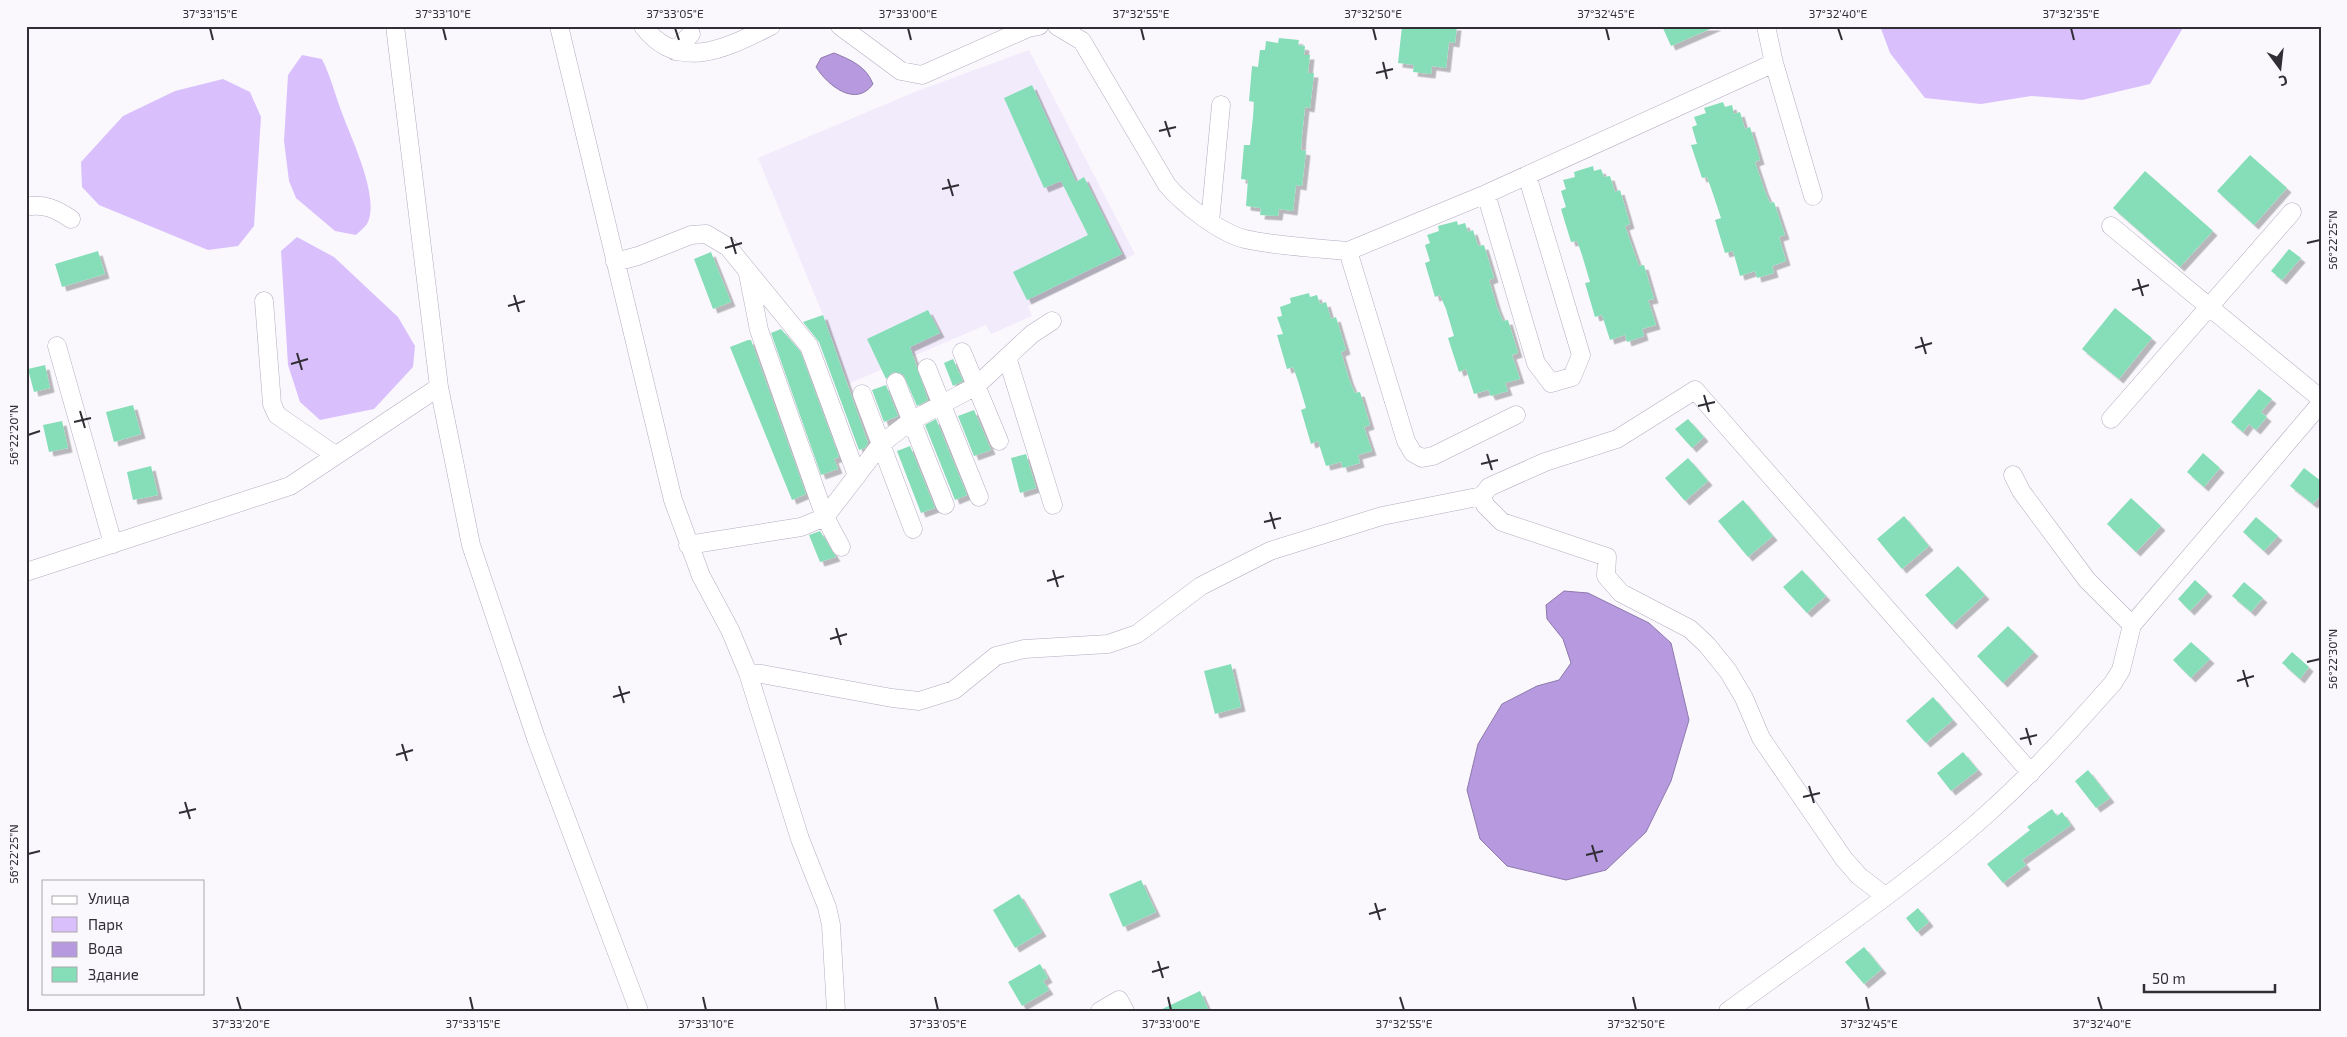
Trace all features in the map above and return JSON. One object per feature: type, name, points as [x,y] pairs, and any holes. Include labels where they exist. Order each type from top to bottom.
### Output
[{"type":"street","points":[[395,26],[439,387],[471,545],[537,741],[639,1011]]},
{"type":"street","points":[[559,26],[673,500],[701,576],[730,630],[748,673],[800,839],[827,907],[831,925],[836,1011]]},
{"type":"street","points":[[643,26],[651,37],[675,51],[697,54],[714,52],[771,26]]},
{"type":"street","points":[[840,26],[901,71],[922,75],[1028,28],[1039,26]]},
{"type":"street","points":[[1057,26],[1082,42],[1166,185],[1178,199],[1210,222],[1244,239],[1348,252],[1486,194],[1774,63]]},
{"type":"street","points":[[1766,26],[1774,63],[1813,196]]},
{"type":"street","points":[[675,51],[691,34]]},
{"type":"street","points":[[1210,222],[1221,105]]},
{"type":"street","points":[[1486,194],[1536,363],[1551,383],[1572,377],[1581,355],[1527,175]]},
{"type":"street","points":[[26,207],[39,204],[56,209],[71,219]]},
{"type":"street","points":[[2111,419],[2292,212]]},
{"type":"street","points":[[2111,226],[2321,399]]},
{"type":"street","points":[[615,262],[638,256],[691,235],[706,234],[728,247],[809,346],[857,476]]},
{"type":"street","points":[[1348,252],[1406,441],[1413,453],[1422,458],[1433,456],[1516,415]]},
{"type":"street","points":[[747,272],[759,330],[826,517],[841,547]]},
{"type":"street","points":[[264,301],[272,404],[277,415],[336,455]]},
{"type":"street","points":[[688,545],[802,526],[826,517],[881,444],[911,420],[976,386],[1032,334],[1052,321]]},
{"type":"street","points":[[57,346],[114,544]]},
{"type":"street","points":[[962,352],[998,441]]},
{"type":"street","points":[[1007,357],[1052,505]]},
{"type":"street","points":[[927,368],[979,497]]},
{"type":"street","points":[[896,382],[945,505]]},
{"type":"street","points":[[26,572],[290,486],[439,387]]},
{"type":"street","points":[[748,673],[919,701],[954,690],[996,656],[1024,649],[1108,644],[1137,634],[1201,586],[1270,551],[1382,516],[1482,496],[1489,486],[1545,462],[1617,439],[1695,390],[2031,774]]},
{"type":"street","points":[[862,394],[913,530]]},
{"type":"street","points":[[1728,1011],[1885,896],[1986,815],[2031,774],[2113,683],[2121,670],[2132,625],[2321,404]]},
{"type":"street","points":[[2013,475],[2021,491],[2087,580],[2132,625]]},
{"type":"street","points":[[1482,496],[1485,505],[1502,522],[1607,557],[1606,576],[1621,593],[1690,629],[1707,645],[1728,671],[1744,698],[1761,738],[1844,859],[1859,876],[1885,896]]},
{"type":"street","points":[[1100,1011],[1122,1006]]},
{"type":"shaded area","points":[[1029,50],[1135,254],[1028,306],[1032,316],[991,334],[986,325],[848,384],[823,315],[758,158],[917,91]]},
{"type":"green space","points":[[1880,26],[2184,26],[2150,84],[2082,100],[2031,96],[1981,104],[1925,98],[1890,53]]},
{"type":"green space","points":[[302,55],[322,59],[368,184],[370,213],[367,224],[356,235],[335,231],[296,198],[289,181],[284,141],[288,75]]},
{"type":"green space","points":[[223,79],[250,92],[261,117],[254,226],[238,246],[208,250],[99,205],[82,187],[81,162],[123,116],[175,91]]},
{"type":"green space","points":[[297,237],[334,257],[398,317],[415,346],[413,367],[374,409],[320,420],[300,402],[288,365],[281,251]]},
{"type":"water","points":[[834,53],[862,68],[873,84],[866,91],[859,94],[843,92],[835,87],[816,67],[821,58]]},
{"type":"water","points":[[1564,591],[1588,593],[1649,623],[1671,643],[1689,720],[1671,781],[1646,832],[1606,870],[1566,880],[1507,866],[1480,839],[1467,790],[1478,744],[1502,704],[1537,686],[1559,680],[1571,663],[1563,639],[1547,619],[1546,605]]},
{"type":"building","points":[[1402,26],[1457,26],[1455,43],[1449,42],[1446,68],[1432,66],[1431,74],[1413,72],[1414,65],[1398,63]]},
{"type":"building","points":[[1662,26],[1717,26],[1671,46]]},
{"type":"building","points":[[1279,38],[1299,40],[1298,45],[1305,46],[1304,55],[1310,55],[1308,73],[1314,73],[1310,108],[1305,107],[1301,150],[1306,151],[1302,186],[1296,185],[1293,211],[1279,209],[1278,216],[1260,215],[1261,208],[1246,206],[1248,180],[1241,179],[1244,145],[1250,145],[1253,117],[1254,102],[1249,101],[1252,66],[1258,67],[1260,50],[1265,50],[1266,41],[1278,43]]},
{"type":"building","points":[[1032,85],[1076,182],[1084,177],[1122,254],[1027,300],[1013,272],[1088,235],[1061,181],[1044,188],[1004,98]]},
{"type":"building","points":[[1723,102],[1725,107],[1732,105],[1734,114],[1740,112],[1745,129],[1750,127],[1760,160],[1755,162],[1770,203],[1774,202],[1785,235],[1779,237],[1786,261],[1772,266],[1774,273],[1757,278],[1755,271],[1740,276],[1733,251],[1725,253],[1715,220],[1721,218],[1707,177],[1702,178],[1691,145],[1697,144],[1692,127],[1697,125],[1694,117],[1706,113],[1704,108]]},
{"type":"building","points":[[2250,155],[2287,188],[2254,225],[2217,191]]},
{"type":"building","points":[[1593,166],[1594,171],[1601,169],[1604,177],[1610,176],[1615,192],[1620,190],[1630,224],[1625,226],[1639,266],[1644,265],[1654,299],[1648,300],[1656,325],[1642,329],[1644,336],[1627,342],[1625,335],[1610,340],[1602,315],[1595,317],[1585,283],[1590,282],[1582,255],[1577,241],[1571,242],[1561,209],[1566,207],[1561,191],[1566,189],[1563,180],[1575,177],[1574,172]]},
{"type":"building","points":[[2145,171],[2213,231],[2180,267],[2113,208]]},
{"type":"building","points":[[1457,221],[1458,225],[1465,223],[1468,232],[1473,230],[1478,246],[1484,245],[1494,278],[1489,280],[1497,307],[1503,321],[1508,320],[1518,353],[1512,355],[1520,379],[1505,383],[1508,391],[1491,396],[1488,390],[1474,394],[1466,369],[1459,372],[1448,338],[1454,336],[1446,309],[1440,295],[1435,297],[1425,263],[1430,261],[1425,245],[1430,243],[1427,235],[1439,231],[1438,226]]},
{"type":"building","points":[[2289,249],[2301,258],[2282,280],[2271,271]]},
{"type":"building","points":[[98,251],[105,274],[62,287],[55,264]]},
{"type":"building","points":[[711,252],[731,302],[713,309],[694,259]]},
{"type":"building","points":[[1309,293],[1310,297],[1317,295],[1320,304],[1326,302],[1331,319],[1336,317],[1346,350],[1341,352],[1349,379],[1355,393],[1360,392],[1370,425],[1364,427],[1372,451],[1358,455],[1360,463],[1343,468],[1341,462],[1326,466],[1318,441],[1311,444],[1301,410],[1306,408],[1298,381],[1293,367],[1287,369],[1277,335],[1283,334],[1277,317],[1282,316],[1280,307],[1291,303],[1290,298]]},
{"type":"building","points":[[2115,308],[2152,338],[2119,379],[2082,349]]},
{"type":"building","points":[[928,310],[940,333],[910,347],[928,400],[917,406],[903,374],[893,372],[886,379],[867,339]]},
{"type":"building","points":[[823,315],[868,443],[865,448],[859,450],[819,342],[803,322]]},
{"type":"building","points":[[781,329],[800,351],[839,457],[834,459],[838,469],[821,475],[771,333]]},
{"type":"building","points":[[751,340],[806,494],[792,500],[730,347]]},
{"type":"building","points":[[953,359],[963,381],[953,386],[944,363]]},
{"type":"building","points":[[45,365],[50,388],[34,392],[28,369]]},
{"type":"building","points":[[886,385],[898,416],[884,422],[872,390]]},
{"type":"building","points":[[2259,389],[2272,399],[2261,412],[2267,417],[2256,430],[2249,424],[2243,432],[2231,422]]},
{"type":"building","points":[[133,405],[141,434],[114,442],[106,412]]},
{"type":"building","points":[[974,410],[991,450],[974,456],[958,416]]},
{"type":"building","points":[[936,419],[967,495],[955,500],[925,425]]},
{"type":"building","points":[[1688,419],[1704,437],[1692,448],[1675,429]]},
{"type":"building","points":[[62,421],[68,448],[49,452],[43,425]]},
{"type":"building","points":[[910,446],[935,508],[921,513],[897,451]]},
{"type":"building","points":[[2203,453],[2220,468],[2204,487],[2187,472]]},
{"type":"building","points":[[1026,454],[1036,488],[1020,493],[1011,458]]},
{"type":"building","points":[[1688,458],[1708,481],[1685,501],[1665,478]]},
{"type":"building","points":[[151,466],[158,495],[133,500],[127,472]]},
{"type":"building","points":[[2304,468],[2321,481],[2321,495],[2313,504],[2290,486]]},
{"type":"building","points":[[2131,498],[2161,526],[2136,552],[2107,524]]},
{"type":"building","points":[[1743,500],[1773,536],[1748,557],[1718,521]]},
{"type":"building","points":[[1904,516],[1929,546],[1902,569],[1877,539]]},
{"type":"building","points":[[2256,517],[2278,536],[2264,551],[2243,532]]},
{"type":"building","points":[[820,531],[836,557],[820,562],[809,535]]},
{"type":"building","points":[[1958,566],[1985,595],[1952,625],[1925,595]]},
{"type":"building","points":[[1802,570],[1826,596],[1807,613],[1783,587]]},
{"type":"building","points":[[2195,580],[2208,592],[2190,611],[2178,599]]},
{"type":"building","points":[[2244,582],[2263,598],[2251,612],[2232,596]]},
{"type":"building","points":[[2008,626],[2034,652],[2003,683],[1977,656]]},
{"type":"building","points":[[2191,642],[2210,659],[2191,678],[2173,660]]},
{"type":"building","points":[[2292,652],[2309,667],[2300,679],[2282,663]]},
{"type":"building","points":[[1231,664],[1241,707],[1215,714],[1204,671]]},
{"type":"building","points":[[1933,697],[1953,720],[1926,743],[1906,721]]},
{"type":"building","points":[[1963,752],[1978,770],[1951,791],[1937,773]]},
{"type":"building","points":[[2088,770],[2110,798],[2096,808],[2075,781]]},
{"type":"building","points":[[2052,809],[2057,816],[2062,812],[2071,825],[2022,860],[2026,865],[2003,883],[1987,864],[2030,830],[2027,827]]},
{"type":"building","points":[[1141,880],[1156,912],[1123,927],[1109,894]]},
{"type":"building","points":[[1019,894],[1042,932],[1015,948],[993,910]]},
{"type":"building","points":[[1918,908],[1929,922],[1917,932],[1906,918]]},
{"type":"building","points":[[1864,947],[1882,969],[1864,984],[1845,962]]},
{"type":"building","points":[[1040,964],[1048,978],[1043,981],[1049,990],[1022,1006],[1008,982]]},
{"type":"building","points":[[1200,991],[1209,1011],[1158,1011]]}]
